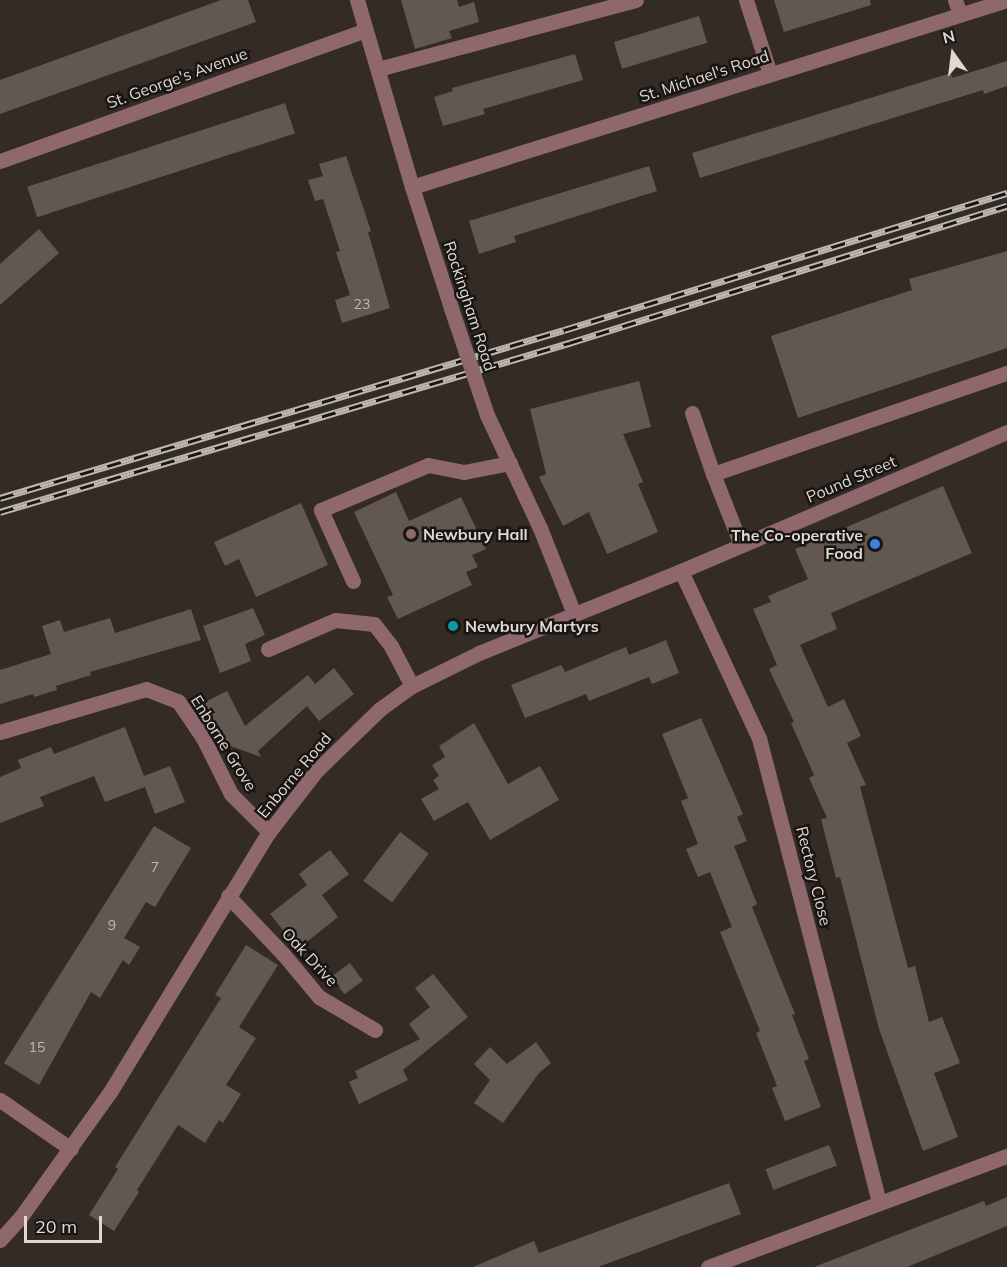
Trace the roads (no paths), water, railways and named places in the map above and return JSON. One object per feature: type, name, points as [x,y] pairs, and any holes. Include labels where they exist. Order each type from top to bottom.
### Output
[{"type":"street","name":"Rockingham Road","points":[[357,0],[412,187],[487,415],[510,462],[574,614]]},
{"type":"street","points":[[378,69],[636,0]]},
{"type":"street","points":[[746,0],[770,74]]},
{"type":"street","name":"St. Michael's Road","points":[[412,187],[770,74],[958,7],[1007,0]]},
{"type":"street","name":"St. George's Avenue","points":[[0,161],[366,30]]},
{"type":"street","points":[[713,474],[1007,374]]},
{"type":"street","points":[[692,413],[741,545]]},
{"type":"street","name":"Pound Street","points":[[709,559],[1007,432]]},
{"type":"street","points":[[353,581],[321,510],[428,465],[464,472],[510,462]]},
{"type":"street","name":"Enborne Road","points":[[0,1240],[21,1218],[71,1149],[163,1007],[228,896],[269,832],[317,770],[339,747],[380,710],[412,686],[479,653],[709,559]]},
{"type":"street","name":"Rectory Close","points":[[681,571],[759,738],[879,1203]]},
{"type":"street","points":[[268,649],[335,620],[374,624],[391,646],[412,686]]},
{"type":"street","name":"Enborne Grove","points":[[0,732],[146,689],[178,701],[203,738],[231,794],[269,832]]},
{"type":"street","name":"Oak Drive","points":[[228,896],[284,955],[319,997],[375,1030]]},
{"type":"street","points":[[0,1100],[71,1149]]},
{"type":"street","points":[[708,1267],[1007,1156]]},
{"type":"railway","points":[[0,498],[564,330],[1007,193]]},
{"type":"railway","points":[[0,512],[569,343],[1007,206]]},
{"type":"place","name":"Newbury Hall","points":[[411,534]]},
{"type":"place","name":"The Co-operative Food","points":[[875,544]]},
{"type":"place","name":"Newbury Martyrs","points":[[453,626]]}]
